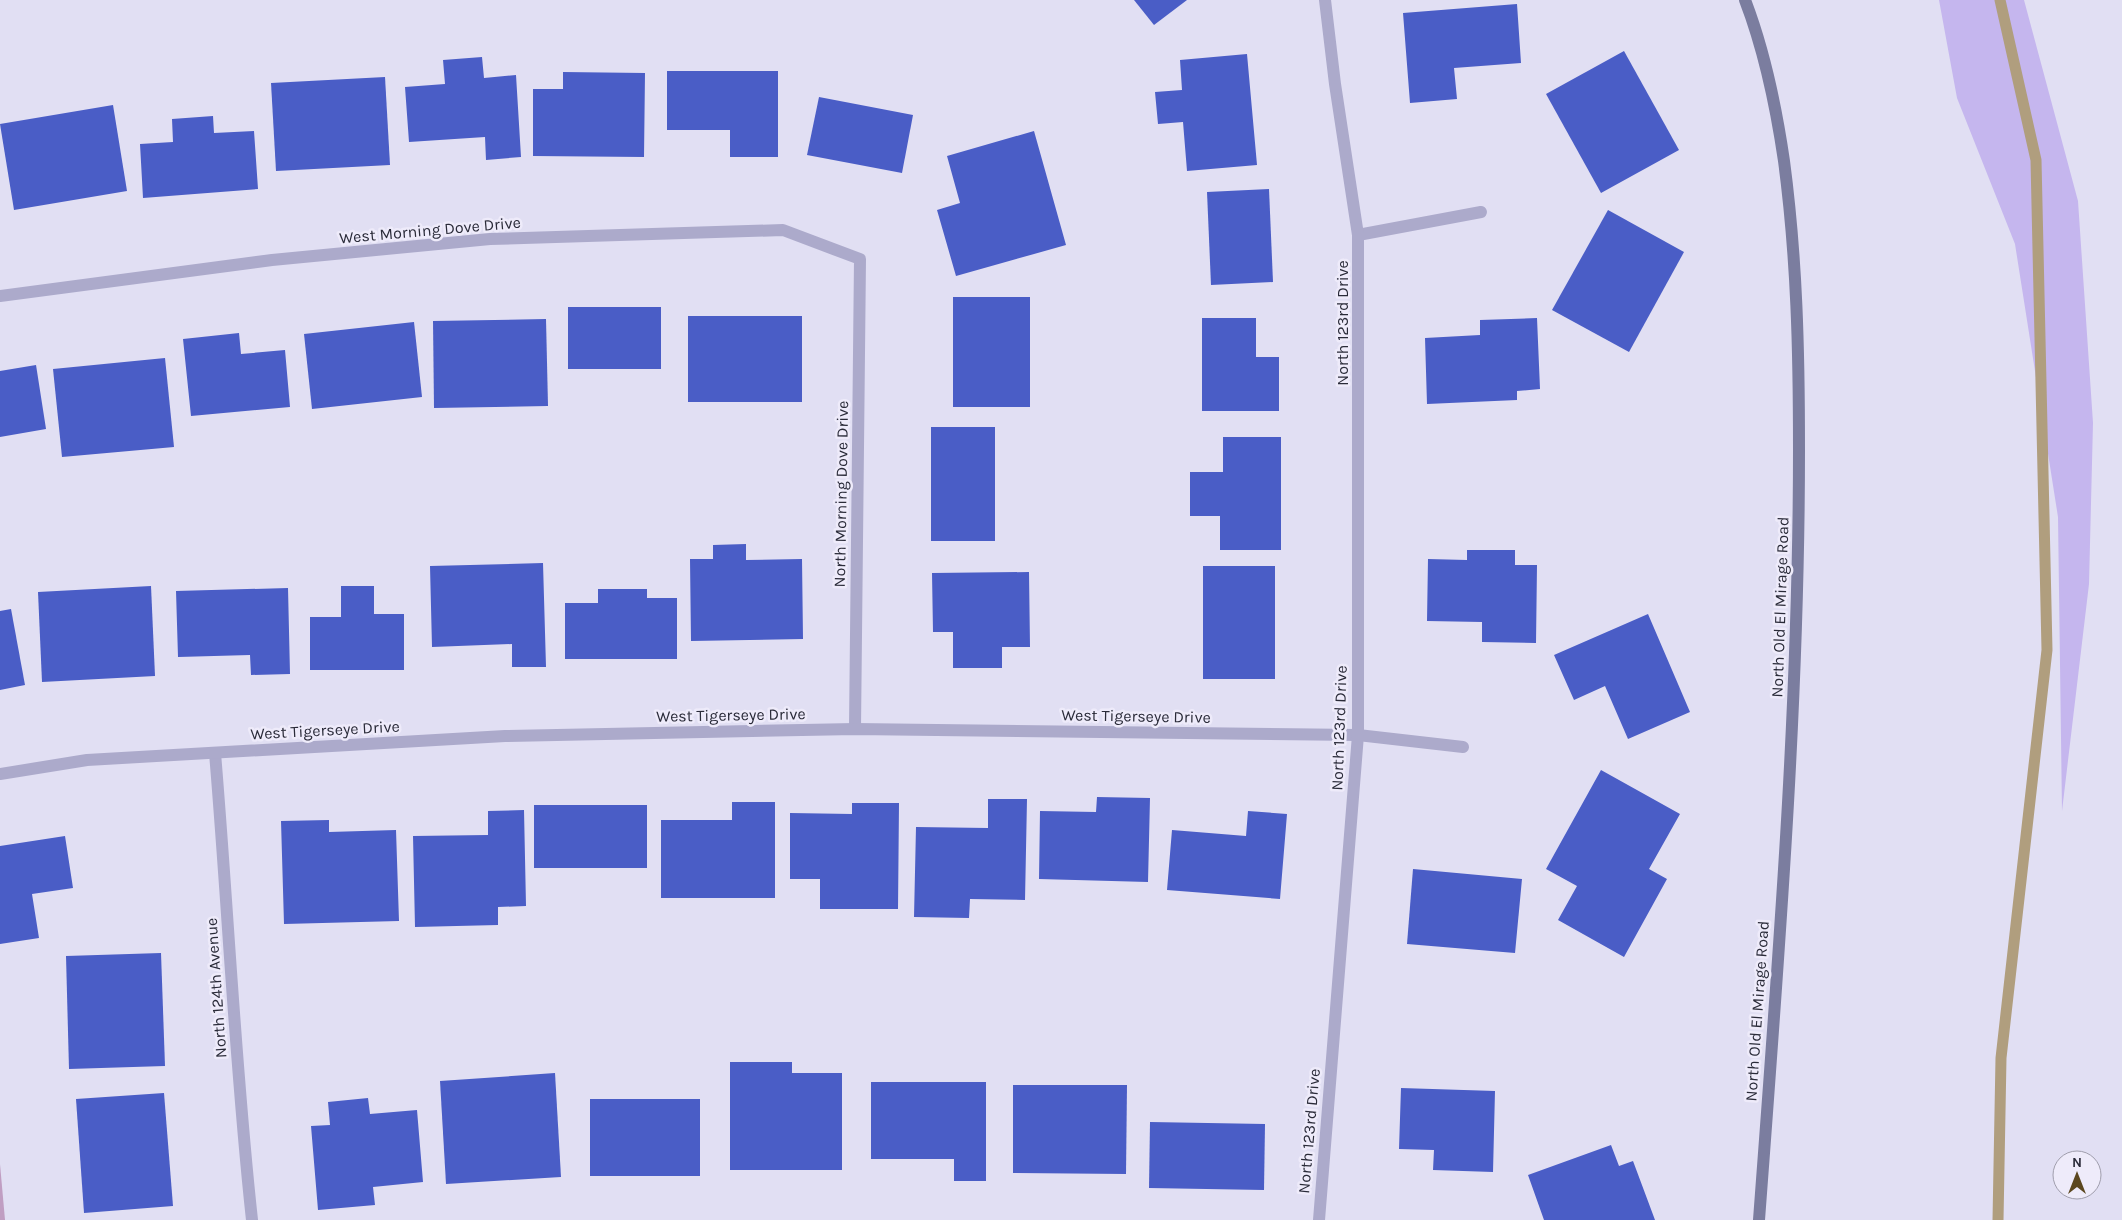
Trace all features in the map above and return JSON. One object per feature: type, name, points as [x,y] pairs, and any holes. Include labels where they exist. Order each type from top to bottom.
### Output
[{"type":"street","name":"North 123rd Drive","points":[[1318,1220],[1358,735],[1358,235],[1335,84],[1325,0]]},
{"type":"street","name":"North Old El Mirage Road","points":[[1745,0],[1768,68],[1778,121],[1793,226],[1799,338],[1799,529],[1792,744],[1759,1220]]},
{"type":"street","points":[[1358,235],[1481,212]]},
{"type":"street","name":"West Morning Dove Drive","points":[[0,296],[272,260],[490,239],[783,230],[860,259]]},
{"type":"street","name":"North Morning Dove Drive","points":[[855,729],[860,259]]},
{"type":"street","name":"West Tigerseye Drive","points":[[0,774],[87,760],[505,736],[855,729],[1358,735],[1463,747]]},
{"type":"street","name":"North 124th Avenue","points":[[215,753],[230,938],[241,1117],[252,1220]]},
{"type":"shaded area","points":[[0,1164],[5,1220],[0,1220]]},
{"type":"sand","points":[[1939,0],[2024,0],[2078,201],[2093,423],[2089,584],[2062,811],[2058,517],[2015,244],[1957,98]]},
{"type":"building","points":[[1134,0],[1187,0],[1154,25]]},
{"type":"building","points":[[1517,4],[1521,63],[1454,68],[1457,99],[1410,103],[1403,13]]},
{"type":"building","points":[[1624,51],[1679,150],[1601,193],[1546,94]]},
{"type":"building","points":[[1247,54],[1257,165],[1187,171],[1183,122],[1158,124],[1155,92],[1182,90],[1180,60]]},
{"type":"building","points":[[482,57],[484,78],[516,75],[521,157],[486,160],[485,137],[409,142],[405,87],[445,84],[443,60]]},
{"type":"building","points":[[667,71],[778,71],[778,157],[730,157],[730,130],[667,130]]},
{"type":"building","points":[[563,72],[645,73],[644,157],[533,156],[533,89],[563,89]]},
{"type":"building","points":[[385,77],[390,165],[276,171],[271,83]]},
{"type":"building","points":[[819,97],[913,115],[902,173],[807,155]]},
{"type":"building","points":[[113,105],[127,191],[14,210],[0,124]]},
{"type":"building","points":[[213,116],[214,133],[254,131],[258,189],[143,198],[140,144],[173,142],[172,119]]},
{"type":"building","points":[[1034,131],[1066,245],[956,276],[937,210],[960,203],[947,156]]},
{"type":"building","points":[[1269,189],[1273,282],[1211,285],[1207,192]]},
{"type":"building","points":[[1608,210],[1684,252],[1629,352],[1552,310]]},
{"type":"building","points":[[953,297],[1030,297],[1030,407],[953,407]]},
{"type":"building","points":[[568,307],[661,307],[661,369],[568,369]]},
{"type":"building","points":[[688,316],[802,316],[802,402],[688,402]]},
{"type":"building","points":[[1202,318],[1256,318],[1256,357],[1279,357],[1279,411],[1202,411]]},
{"type":"building","points":[[1537,318],[1540,389],[1517,391],[1517,400],[1427,404],[1425,338],[1480,335],[1480,320]]},
{"type":"building","points":[[546,319],[548,406],[434,408],[433,321]]},
{"type":"building","points":[[414,322],[422,397],[312,409],[304,334]]},
{"type":"building","points":[[239,333],[241,354],[285,350],[290,407],[191,416],[183,339]]},
{"type":"building","points":[[165,358],[174,447],[62,457],[53,369]]},
{"type":"building","points":[[36,365],[46,429],[0,437],[0,371]]},
{"type":"building","points":[[931,427],[995,427],[995,541],[931,541]]},
{"type":"building","points":[[1223,437],[1281,437],[1281,550],[1220,550],[1220,516],[1190,516],[1190,472],[1223,472]]},
{"type":"building","points":[[746,544],[746,560],[802,559],[803,639],[691,641],[690,559],[713,559],[713,545]]},
{"type":"building","points":[[1467,550],[1515,550],[1515,565],[1537,565],[1536,643],[1482,642],[1482,622],[1427,621],[1428,559],[1467,560]]},
{"type":"building","points":[[543,563],[546,667],[512,667],[512,644],[432,647],[430,566]]},
{"type":"building","points":[[1203,566],[1275,566],[1275,679],[1203,679]]},
{"type":"building","points":[[1029,572],[1030,647],[1002,647],[1002,668],[953,668],[953,632],[933,632],[932,573]]},
{"type":"building","points":[[151,586],[155,676],[42,682],[38,592]]},
{"type":"building","points":[[341,586],[374,586],[374,614],[404,614],[404,670],[310,670],[310,617],[341,617]]},
{"type":"building","points":[[288,588],[290,674],[251,675],[250,655],[178,657],[176,591]]},
{"type":"building","points":[[598,589],[647,589],[647,598],[677,598],[677,659],[565,659],[565,603],[598,603]]},
{"type":"building","points":[[11,609],[25,685],[0,690],[0,611]]},
{"type":"building","points":[[1648,614],[1690,712],[1628,739],[1605,686],[1574,700],[1554,655]]},
{"type":"building","points":[[1601,770],[1680,814],[1649,869],[1667,879],[1624,957],[1558,920],[1577,886],[1546,869]]},
{"type":"building","points":[[1097,797],[1150,798],[1148,882],[1039,879],[1040,811],[1096,812]]},
{"type":"building","points":[[988,799],[1027,799],[1025,900],[970,899],[969,918],[914,917],[916,827],[988,828]]},
{"type":"building","points":[[732,802],[775,802],[775,898],[661,898],[661,820],[732,820]]},
{"type":"building","points":[[852,803],[899,803],[898,909],[820,909],[820,879],[790,879],[790,813],[852,814]]},
{"type":"building","points":[[534,805],[647,805],[647,868],[534,868]]},
{"type":"building","points":[[524,810],[526,906],[498,907],[498,925],[415,927],[413,836],[488,835],[488,811]]},
{"type":"building","points":[[1248,811],[1287,814],[1280,899],[1167,890],[1172,830],[1246,836]]},
{"type":"building","points":[[329,820],[329,832],[396,830],[399,921],[284,924],[281,821]]},
{"type":"building","points":[[65,836],[73,888],[32,894],[39,938],[0,944],[0,846]]},
{"type":"building","points":[[1413,869],[1522,879],[1515,953],[1407,944]]},
{"type":"building","points":[[161,953],[165,1066],[69,1069],[66,956]]},
{"type":"building","points":[[730,1062],[792,1062],[792,1073],[842,1073],[842,1170],[730,1170]]},
{"type":"building","points":[[555,1073],[561,1177],[446,1184],[440,1081]]},
{"type":"building","points":[[871,1082],[986,1082],[986,1181],[954,1181],[954,1159],[871,1159]]},
{"type":"building","points":[[1013,1085],[1127,1085],[1126,1174],[1013,1173]]},
{"type":"building","points":[[1401,1088],[1495,1091],[1493,1172],[1433,1170],[1434,1150],[1399,1149]]},
{"type":"building","points":[[164,1093],[173,1206],[84,1213],[76,1099]]},
{"type":"building","points":[[368,1098],[370,1114],[417,1110],[423,1182],[373,1187],[375,1205],[318,1210],[311,1126],[330,1125],[328,1102]]},
{"type":"building","points":[[590,1099],[700,1099],[700,1176],[590,1176]]},
{"type":"building","points":[[1150,1122],[1265,1124],[1264,1190],[1149,1188]]},
{"type":"building","points":[[1611,1145],[1619,1166],[1633,1161],[1655,1220],[1544,1220],[1528,1175]]},
{"type":"waterway","points":[[1998,1220],[2001,1058],[2047,650],[2036,160],[2000,0]]}]
